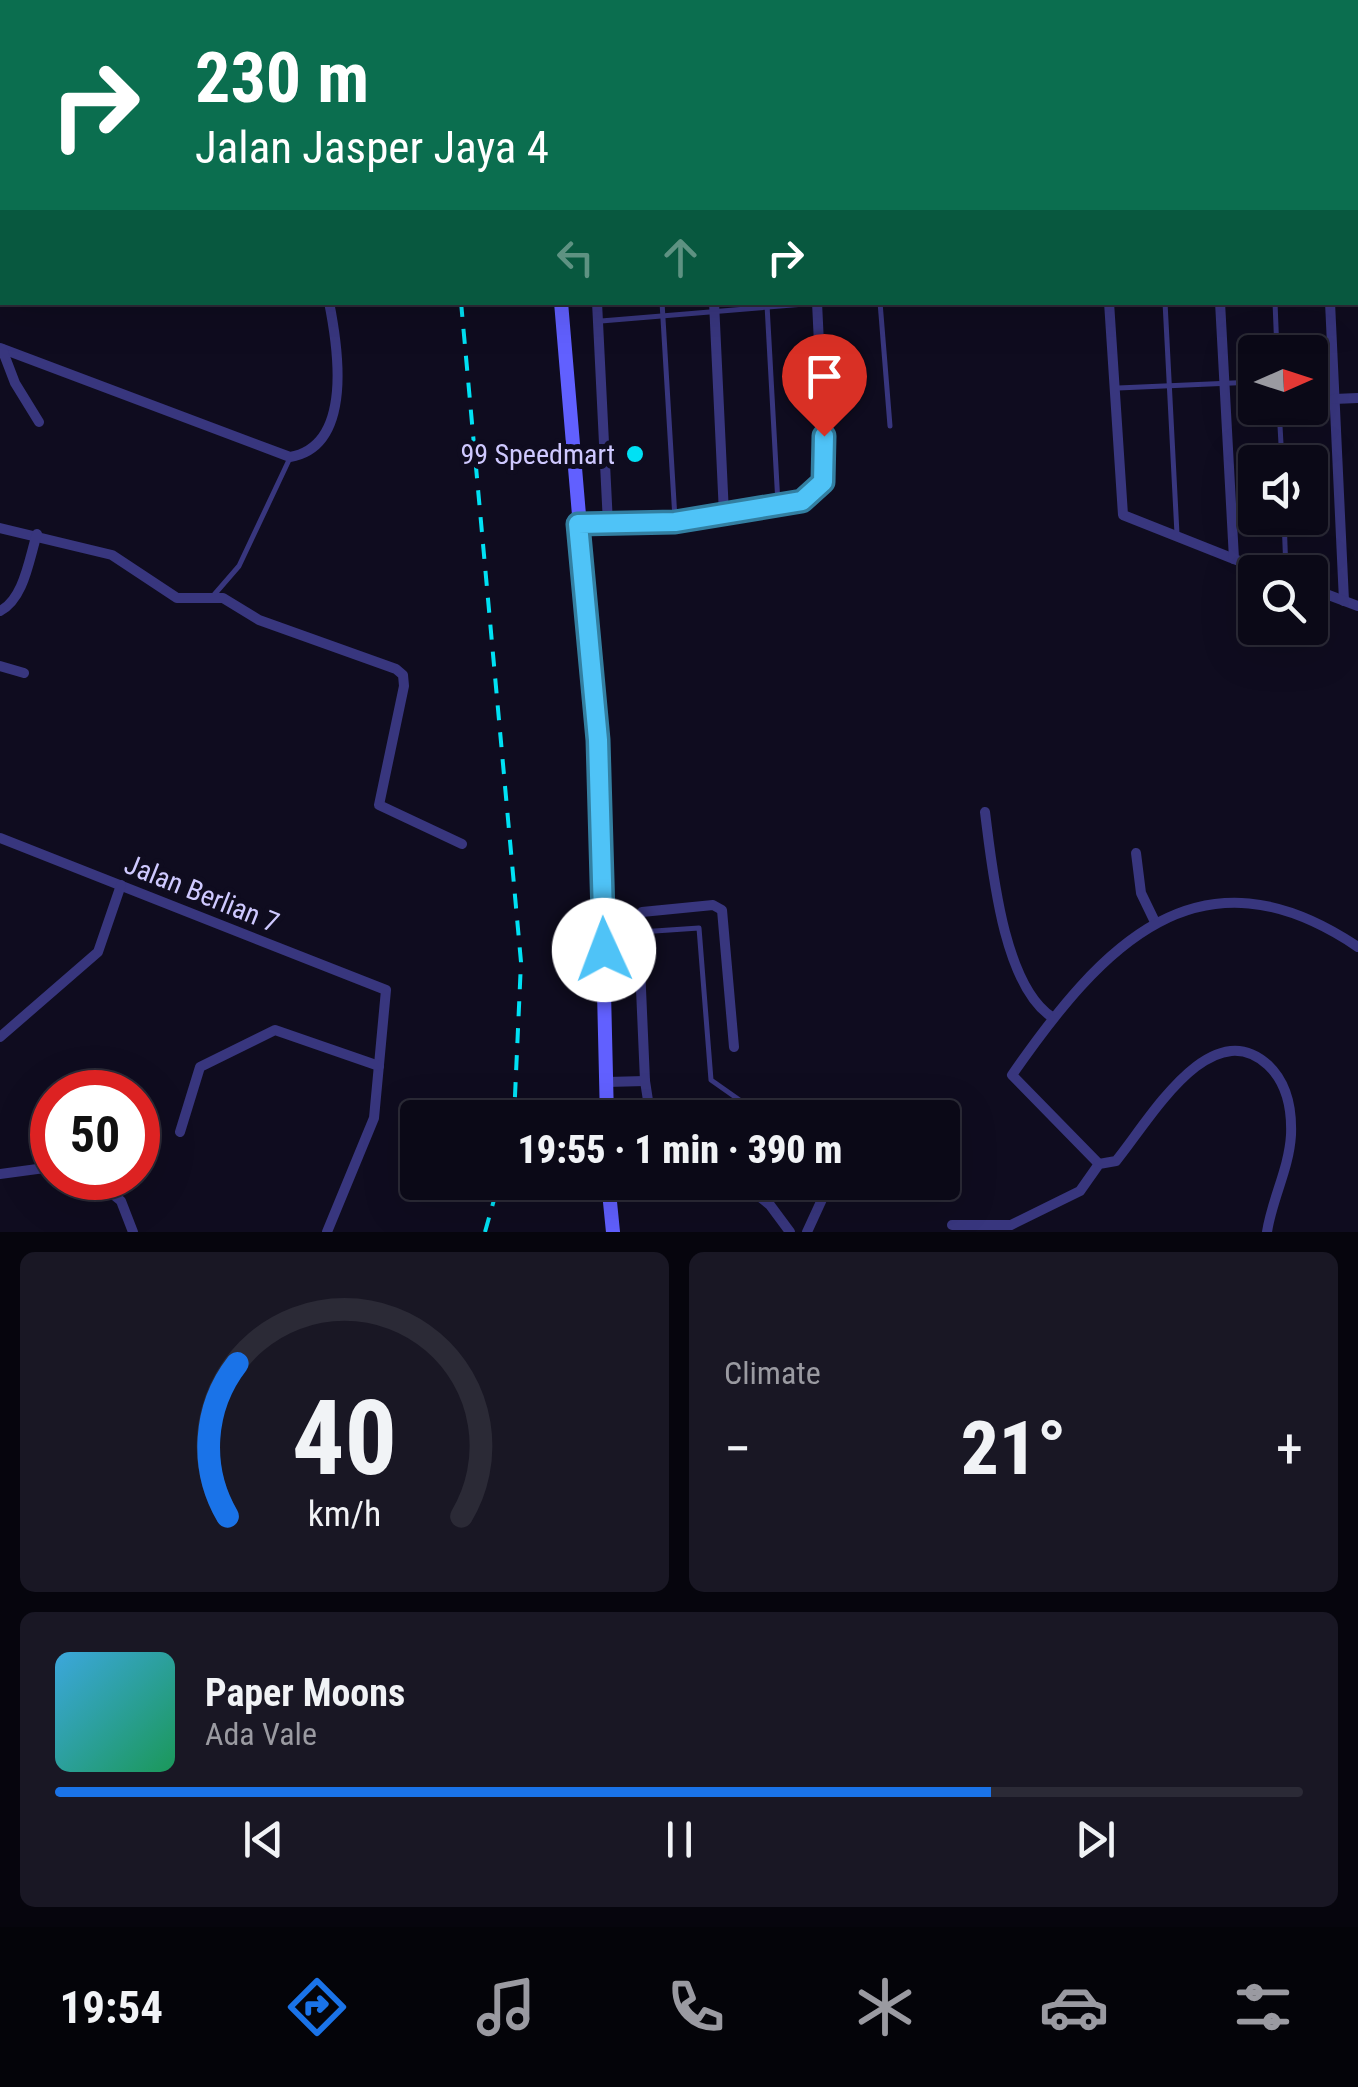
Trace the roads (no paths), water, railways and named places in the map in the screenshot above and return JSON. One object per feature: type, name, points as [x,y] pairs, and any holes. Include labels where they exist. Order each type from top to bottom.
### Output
[{"type":"main road","points":[[560,305],[598,740],[607,1100]]},
{"type":"main road","points":[[610,1200],[613,1232]]},
{"type":"street","points":[[1,348],[290,457],[319,442],[335,413],[337,371],[329,305]]},
{"type":"street","points":[[597,305],[608,524]]},
{"type":"street","points":[[578,524],[675,522],[810,497],[823,482],[817,305]]},
{"type":"street","points":[[1109,305],[1124,515],[1238,560]]},
{"type":"street","points":[[1220,305],[1234,559]]},
{"type":"street","points":[[1330,305],[1344,601]]},
{"type":"street","points":[[714,307],[724,514]]},
{"type":"street","points":[[1,348],[15,383],[39,422]]},
{"type":"street","points":[[1334,399],[1358,398]]},
{"type":"street","points":[[0,528],[112,555],[176,598],[213,596],[259,620],[402,676],[379,805],[462,844]]},
{"type":"street","points":[[0,611],[12,604],[19,590],[37,534]]},
{"type":"street","points":[[1328,595],[1358,606]]},
{"type":"street","points":[[0,666],[24,674]]},
{"type":"street","points":[[985,812],[994,880],[1009,942],[1036,1007],[1052,1017]]},
{"type":"street","name":"Jalan Berlian 7","points":[[0,838],[386,990],[379,1066]]},
{"type":"street","points":[[1136,853],[1141,892],[1155,922]]},
{"type":"street","points":[[0,1037],[98,952],[121,885]]},
{"type":"street","points":[[648,1100],[638,932],[642,912],[713,905],[722,910],[734,1048]]},
{"type":"street","points":[[1099,1164],[1012,1075],[1052,1017],[1101,961],[1155,922],[1194,908],[1258,906],[1331,929],[1358,947]]},
{"type":"street","points":[[180,1132],[200,1066],[275,1030],[379,1066],[374,1118],[327,1232]]},
{"type":"street","points":[[952,1225],[1011,1225],[1080,1191],[1099,1164],[1116,1161],[1201,1058],[1241,1049],[1276,1073],[1291,1114],[1290,1141],[1268,1232]]},
{"type":"street","points":[[607,1082],[645,1081]]},
{"type":"street","points":[[0,1174],[30,1170]]},
{"type":"street","points":[[120,1200],[133,1232]]},
{"type":"street","points":[[765,1200],[790,1232]]},
{"type":"street","points":[[807,1232],[822,1200]]},
{"type":"lane","points":[[662,305],[675,522]]},
{"type":"lane","points":[[598,321],[749,305]]},
{"type":"lane","points":[[767,305],[778,504]]},
{"type":"lane","points":[[880,305],[890,426]]},
{"type":"lane","points":[[1165,305],[1176,536]]},
{"type":"lane","points":[[1275,305],[1276,335]]},
{"type":"lane","points":[[1328,376],[1333,376]]},
{"type":"lane","points":[[1115,388],[1238,383]]},
{"type":"lane","points":[[213,596],[240,566],[290,457]]},
{"type":"lane","points":[[638,932],[699,928],[710,1080],[739,1100]]},
{"type":"railway","points":[[461,305],[521,962],[515,1100]]},
{"type":"railway","points":[[485,1232],[494,1200]]},
{"type":"place","name":"99 Speedmart","points":[[635,454]]}]
